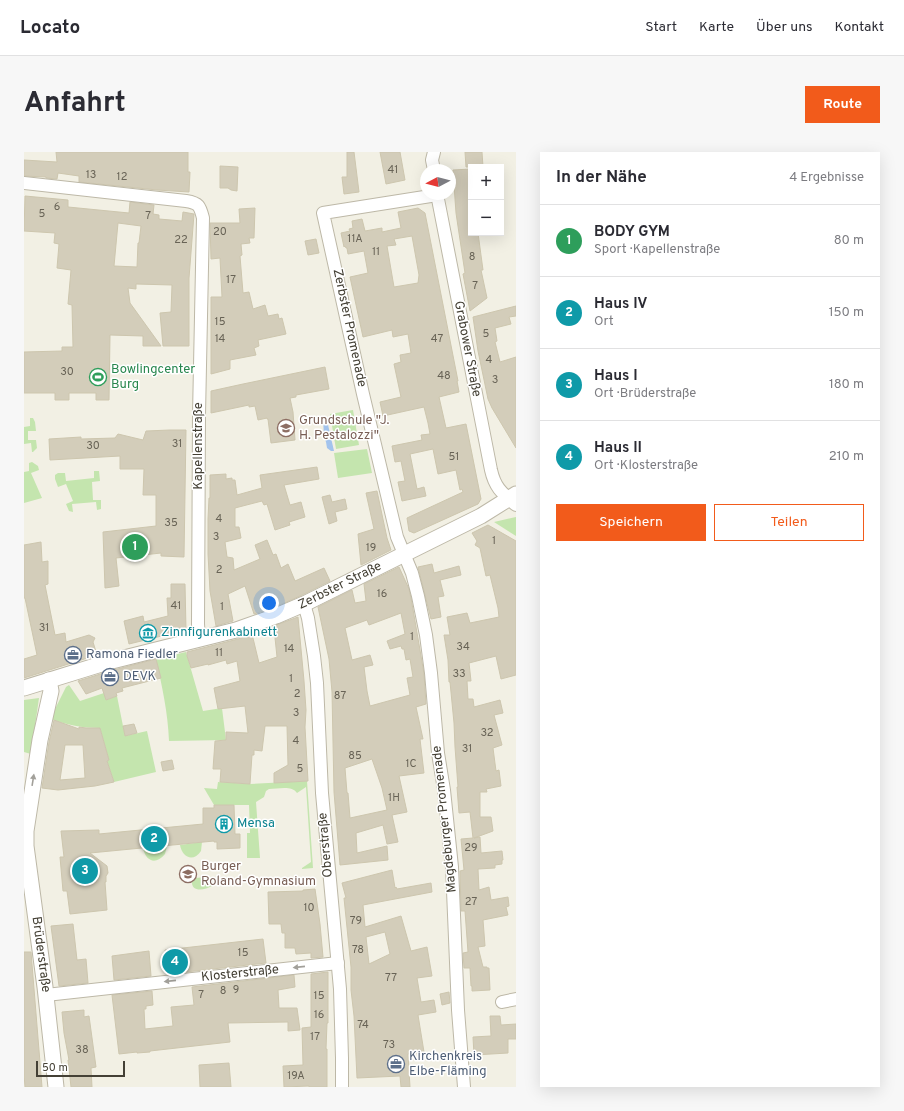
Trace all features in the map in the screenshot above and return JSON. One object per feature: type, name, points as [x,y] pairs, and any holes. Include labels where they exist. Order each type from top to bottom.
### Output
[{"type":"street","name":"Kapellenstraße","points":[[24,183],[193,202],[199,205],[202,211],[199,415],[199,639]]},
{"type":"street","name":"Zerbster Promenade","points":[[403,555],[397,537],[363,394],[323,213],[420,198]]},
{"type":"street","name":"Grabower Straße","points":[[438,200],[491,470],[496,485],[514,499]]},
{"type":"street","name":"Zerbster Straße","points":[[24,688],[108,662],[236,630],[276,616],[304,604],[514,499]]},
{"type":"street","name":"Magdeburger Promenade","points":[[403,555],[412,573],[418,596],[426,635],[431,673],[438,753],[444,790],[452,867],[458,1010],[464,1087]]},
{"type":"street","name":"Oberstraße","points":[[304,604],[308,618],[317,683],[322,793],[338,963],[342,1087]]},
{"type":"street","name":"Brüderstraße","points":[[49,680],[51,691],[40,740],[26,831],[26,846],[29,903],[46,995],[56,1087]]},
{"type":"street","name":"Klosterstraße","points":[[46,995],[338,963]]},
{"type":"street","points":[[502,1002],[516,998]]},
{"type":"green space","points":[[353,410],[359,445],[336,449],[330,414]]},
{"type":"green space","points":[[30,418],[33,418],[35,422],[36,431],[28,431],[28,440],[36,440],[37,448],[33,452],[31,443],[24,444],[24,427],[30,426]]},
{"type":"green space","points":[[367,449],[372,473],[338,478],[334,453]]},
{"type":"green space","points":[[32,462],[38,466],[39,470],[31,473],[42,498],[24,503],[24,472],[29,471],[29,463]]},
{"type":"green space","points":[[94,471],[99,471],[100,481],[92,482],[93,500],[101,500],[101,509],[97,510],[96,502],[72,504],[73,512],[69,511],[66,504],[73,501],[66,484],[58,487],[55,475],[58,473],[65,473],[66,481],[94,478]]},
{"type":"green space","points":[[516,517],[516,536],[494,522]]},
{"type":"green space","points":[[186,652],[203,711],[222,708],[226,740],[169,741],[166,710],[156,659]]},
{"type":"green space","points":[[69,685],[80,701],[104,693],[106,700],[117,696],[125,736],[147,731],[156,772],[114,782],[107,761],[109,760],[100,728],[75,726],[50,719],[66,687]]},
{"type":"green space","points":[[39,698],[31,754],[24,752],[24,700]]},
{"type":"green space","points":[[307,781],[313,868],[302,869],[311,862],[306,787],[297,793],[288,788],[269,789],[266,791],[264,797],[256,802],[260,858],[247,858],[247,833],[250,833],[249,805],[214,805],[204,788],[217,789],[218,782],[250,784]]},
{"type":"green space","points":[[202,842],[201,851],[198,855],[191,858],[183,853],[180,845]]},
{"type":"green space","points":[[167,846],[165,854],[155,861],[146,856],[143,848]]},
{"type":"green space","points":[[205,877],[212,880],[212,886],[199,890],[192,885],[192,881],[196,878]]},
{"type":"water","points":[[326,416],[334,451],[327,448],[324,437],[323,418]]},
{"type":"building","points":[[56,152],[188,152],[188,172],[190,172],[189,192],[79,182],[79,176],[58,173],[57,179],[24,176],[24,160],[57,162]]},
{"type":"building","points":[[347,152],[354,152],[359,192],[344,194],[342,177],[347,177]]},
{"type":"building","points":[[380,152],[400,152],[405,180],[386,184]]},
{"type":"building","points":[[465,152],[482,152],[483,164],[468,164],[468,167],[466,167]]},
{"type":"building","points":[[220,166],[238,167],[237,191],[228,188],[220,188]]},
{"type":"building","points":[[468,169],[468,236],[478,236],[483,270],[481,270],[487,298],[470,311],[463,274],[465,273],[456,213],[456,170]]},
{"type":"building","points":[[25,196],[68,200],[68,207],[129,213],[130,202],[154,205],[153,214],[159,215],[159,219],[182,221],[183,212],[194,214],[189,278],[189,346],[163,346],[160,313],[171,312],[172,285],[136,284],[136,289],[128,288],[130,303],[161,346],[143,346],[143,336],[110,335],[109,400],[96,400],[96,393],[69,393],[69,400],[55,400],[55,393],[24,393],[24,352],[62,351],[62,347],[73,347],[72,305],[68,304],[71,270],[57,268],[59,244],[54,243],[55,233],[24,231]],"holes":[[[118,223],[141,226],[138,243],[137,267],[114,266]]]},
{"type":"building","points":[[255,208],[254,238],[249,238],[250,243],[241,244],[242,255],[240,256],[243,293],[249,292],[253,309],[265,305],[268,316],[278,314],[279,319],[282,318],[286,334],[258,340],[259,346],[254,348],[256,355],[230,360],[230,369],[211,374],[211,297],[222,297],[220,258],[211,259],[210,223],[240,223],[239,209]]},
{"type":"building","points":[[418,208],[425,213],[459,392],[439,397],[446,428],[466,424],[481,499],[478,504],[414,533],[409,531],[407,518],[463,492],[462,489],[460,490],[456,470],[438,474],[433,449],[410,454],[417,489],[424,487],[426,496],[402,501],[398,482],[405,481],[401,461],[395,462],[392,446],[422,440],[421,435],[430,434],[424,407],[383,416],[380,402],[401,397],[394,364],[401,362],[400,355],[411,353],[408,334],[393,337],[392,330],[363,337],[350,277],[368,273],[364,251],[348,254],[347,248],[345,246],[344,247],[341,233],[350,231],[349,229],[353,228],[352,221],[362,219],[365,231],[382,228],[382,232],[401,228],[398,212]],"holes":[[[412,236],[419,275],[418,283],[394,287],[387,246],[396,245],[394,239]]]},
{"type":"building","points":[[316,239],[319,253],[308,255],[305,241]]},
{"type":"building","points":[[516,306],[516,316],[509,317],[511,324],[495,328],[497,341],[495,342],[500,362],[516,357],[516,448],[488,399],[473,317]]},
{"type":"building","points":[[325,367],[329,389],[296,395],[296,397],[290,398],[293,412],[295,440],[271,443],[268,419],[258,420],[255,406],[249,407],[249,405],[211,413],[211,391]]},
{"type":"building","points":[[186,430],[184,557],[161,556],[161,553],[116,558],[119,586],[105,588],[103,532],[156,526],[156,495],[143,495],[144,469],[120,469],[120,456],[50,460],[49,439],[81,437],[81,439],[115,438],[118,434],[143,440],[146,431]]},
{"type":"building","points":[[317,467],[319,479],[284,485],[290,505],[301,502],[305,517],[289,522],[290,525],[275,530],[267,504],[264,505],[262,501],[235,508],[235,527],[239,527],[241,538],[225,542],[227,557],[233,558],[234,570],[260,559],[255,545],[267,540],[273,555],[276,554],[281,568],[288,564],[295,581],[324,568],[330,581],[273,608],[254,614],[245,586],[228,594],[233,621],[216,626],[210,591],[208,554],[210,475],[226,474],[226,479],[232,478],[232,480],[235,480],[237,495],[262,488],[260,475]]},
{"type":"building","points":[[377,491],[391,550],[361,565],[358,534],[374,529],[366,493]]},
{"type":"building","points":[[330,495],[332,502],[345,499],[347,509],[335,512],[337,521],[329,524],[322,497]]},
{"type":"building","points":[[488,525],[516,541],[516,675],[501,679],[496,656],[469,663],[471,681],[467,681],[468,699],[473,699],[474,707],[500,700],[503,713],[494,715],[502,745],[493,748],[496,771],[499,770],[501,786],[486,789],[487,792],[480,792],[480,817],[491,817],[493,831],[474,838],[480,837],[481,853],[502,851],[503,860],[502,864],[495,865],[495,868],[478,869],[479,890],[489,887],[491,900],[508,897],[509,906],[506,907],[508,915],[483,920],[485,946],[478,947],[483,967],[489,968],[490,990],[472,991],[470,968],[464,968],[463,953],[468,952],[465,911],[461,911],[460,871],[464,870],[461,839],[473,838],[470,812],[459,813],[454,723],[444,635],[450,635],[447,617],[467,613],[470,623],[499,617],[490,575],[486,576],[480,548],[475,545],[477,541],[472,533]]},
{"type":"building","points":[[41,542],[42,562],[48,561],[48,584],[45,585],[55,635],[65,633],[66,642],[89,635],[95,638],[93,642],[97,655],[24,678],[24,659],[37,655],[24,598],[24,545]]},
{"type":"building","points":[[432,564],[434,573],[459,566],[461,575],[440,580],[444,596],[438,597],[441,617],[431,619],[418,567]]},
{"type":"building","points":[[399,567],[409,589],[424,674],[426,704],[416,707],[423,739],[420,739],[424,773],[399,776],[407,812],[392,815],[398,842],[387,844],[383,825],[356,833],[357,853],[387,846],[388,860],[340,865],[334,792],[332,692],[329,659],[318,607],[352,590],[355,603],[366,601],[364,584]],"holes":[[[401,613],[405,634],[387,641],[390,649],[401,646],[402,649],[404,649],[406,660],[410,659],[413,677],[407,678],[410,695],[370,706],[364,667],[373,665],[370,655],[352,660],[345,628],[367,620],[369,625]],[[372,759],[382,788],[387,810],[350,818],[345,768]]]},
{"type":"building","points":[[171,584],[185,584],[186,630],[129,644],[124,621],[143,616],[144,622],[168,616],[167,598],[171,598]]},
{"type":"building","points":[[298,617],[306,710],[305,727],[308,781],[274,783],[274,773],[288,765],[287,726],[265,726],[262,751],[254,750],[254,755],[252,755],[250,784],[220,782],[221,769],[213,769],[215,741],[226,740],[226,732],[248,733],[245,706],[218,709],[214,688],[240,681],[237,661],[227,664],[226,660],[191,668],[187,652],[252,634],[259,663],[277,657],[274,628],[260,633],[260,631]]},
{"type":"building","points":[[156,659],[161,678],[122,688],[123,691],[116,693],[117,696],[106,700],[102,688],[86,694],[78,681],[110,671]]},
{"type":"building","points":[[54,720],[79,729],[79,727],[100,728],[109,760],[107,761],[114,782],[95,786],[58,790],[42,788]],"holes":[[[65,745],[83,745],[85,778],[60,780]]]},
{"type":"building","points":[[134,724],[137,733],[125,736],[123,726]]},
{"type":"building","points":[[172,760],[174,769],[163,771],[161,762]]},
{"type":"building","points":[[214,805],[234,805],[235,834],[240,834],[240,848],[217,849],[217,842],[214,841],[90,853],[107,866],[108,873],[105,882],[107,910],[70,914],[67,891],[63,891],[60,857],[64,857],[61,831],[99,830],[99,834],[203,824],[203,808],[214,808]]},
{"type":"building","points":[[392,870],[395,888],[396,887],[397,889],[431,883],[432,892],[363,905],[365,927],[401,916],[411,951],[427,947],[432,976],[417,978],[421,1002],[434,1000],[436,1012],[418,1015],[424,1052],[408,1054],[410,1087],[401,1087],[400,1076],[357,1078],[354,1016],[351,990],[351,967],[344,898],[346,898],[342,883]],"holes":[[[385,932],[390,954],[369,964],[366,937]]]},
{"type":"building","points":[[315,889],[323,957],[311,958],[311,953],[296,954],[295,948],[285,948],[285,933],[282,933],[281,924],[269,924],[268,892],[303,891]]},
{"type":"building","points":[[73,924],[77,960],[86,959],[88,983],[59,986],[51,926]]},
{"type":"building","points":[[263,939],[266,963],[168,974],[165,950]]},
{"type":"building","points":[[149,951],[151,976],[114,980],[112,956]]},
{"type":"building","points":[[24,952],[31,952],[42,1087],[25,1087]]},
{"type":"building","points":[[328,972],[328,1023],[326,1049],[327,1087],[284,1087],[283,1066],[303,1065],[302,1028],[311,1027],[311,974]]},
{"type":"building","points":[[294,975],[295,987],[278,990],[279,1008],[297,1008],[300,1030],[288,1031],[288,1022],[228,1023],[230,1042],[150,1052],[119,1054],[112,995],[152,991],[153,1005],[146,1006],[146,1009],[144,1009],[145,1029],[173,1026],[171,1007],[194,1005],[192,987]]},
{"type":"building","points":[[449,992],[450,1003],[442,1005],[440,994]]},
{"type":"building","points":[[84,1010],[84,1017],[89,1016],[96,1067],[91,1068],[92,1087],[71,1087],[69,1060],[62,1012]]},
{"type":"building","points":[[490,1016],[500,1016],[501,1025],[516,1024],[516,1039],[508,1039],[508,1053],[474,1055],[473,1037],[491,1036]]},
{"type":"building","points":[[229,1063],[231,1087],[200,1087],[199,1065]]},
{"type":"place","name":"Bowlingcenter Burg","points":[[98,377]]},
{"type":"place","name":"Grundschule \"J. H. Pestalozzi\"","points":[[286,428]]},
{"type":"place","name":"BODY GYM","points":[[135,547]]},
{"type":"place","name":"Zinnfigurenkabinett","points":[[148,633]]},
{"type":"place","name":"Ramona Fiedler","points":[[73,655]]},
{"type":"place","name":"DEVK","points":[[110,677]]},
{"type":"place","name":"Mensa","points":[[224,824]]},
{"type":"place","name":"Haus IV","points":[[154,839]]},
{"type":"place","name":"Haus I","points":[[85,871]]},
{"type":"place","name":"Burger Roland-Gymnasium","points":[[188,874]]},
{"type":"place","name":"Haus II","points":[[175,962]]},
{"type":"place","name":"Kirchenkreis Elbe-Fläming","points":[[396,1064]]}]
